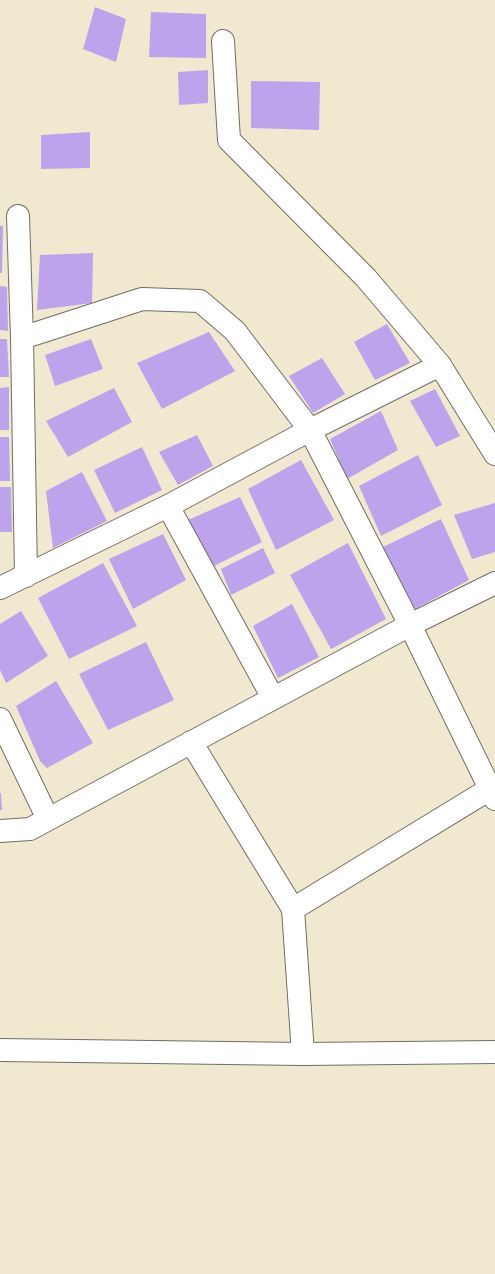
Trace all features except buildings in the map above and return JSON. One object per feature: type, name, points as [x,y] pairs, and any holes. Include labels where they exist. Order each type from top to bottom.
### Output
[{"type":"street","points":[[223,41],[229,140],[366,278],[440,365],[495,454]]},
{"type":"street","points":[[18,216],[22,338],[26,576]]},
{"type":"street","points":[[22,338],[142,299],[200,300],[235,331],[310,430],[410,624],[493,794],[293,909]]},
{"type":"street","points":[[0,588],[168,506],[310,430],[440,365]]},
{"type":"street","points":[[168,506],[273,698]]},
{"type":"street","points":[[0,831],[30,829],[410,624],[495,583]]},
{"type":"street","points":[[0,719],[48,819]]},
{"type":"street","points":[[191,742],[293,909],[303,1054]]},
{"type":"street","points":[[0,1050],[303,1054],[495,1052]]}]
